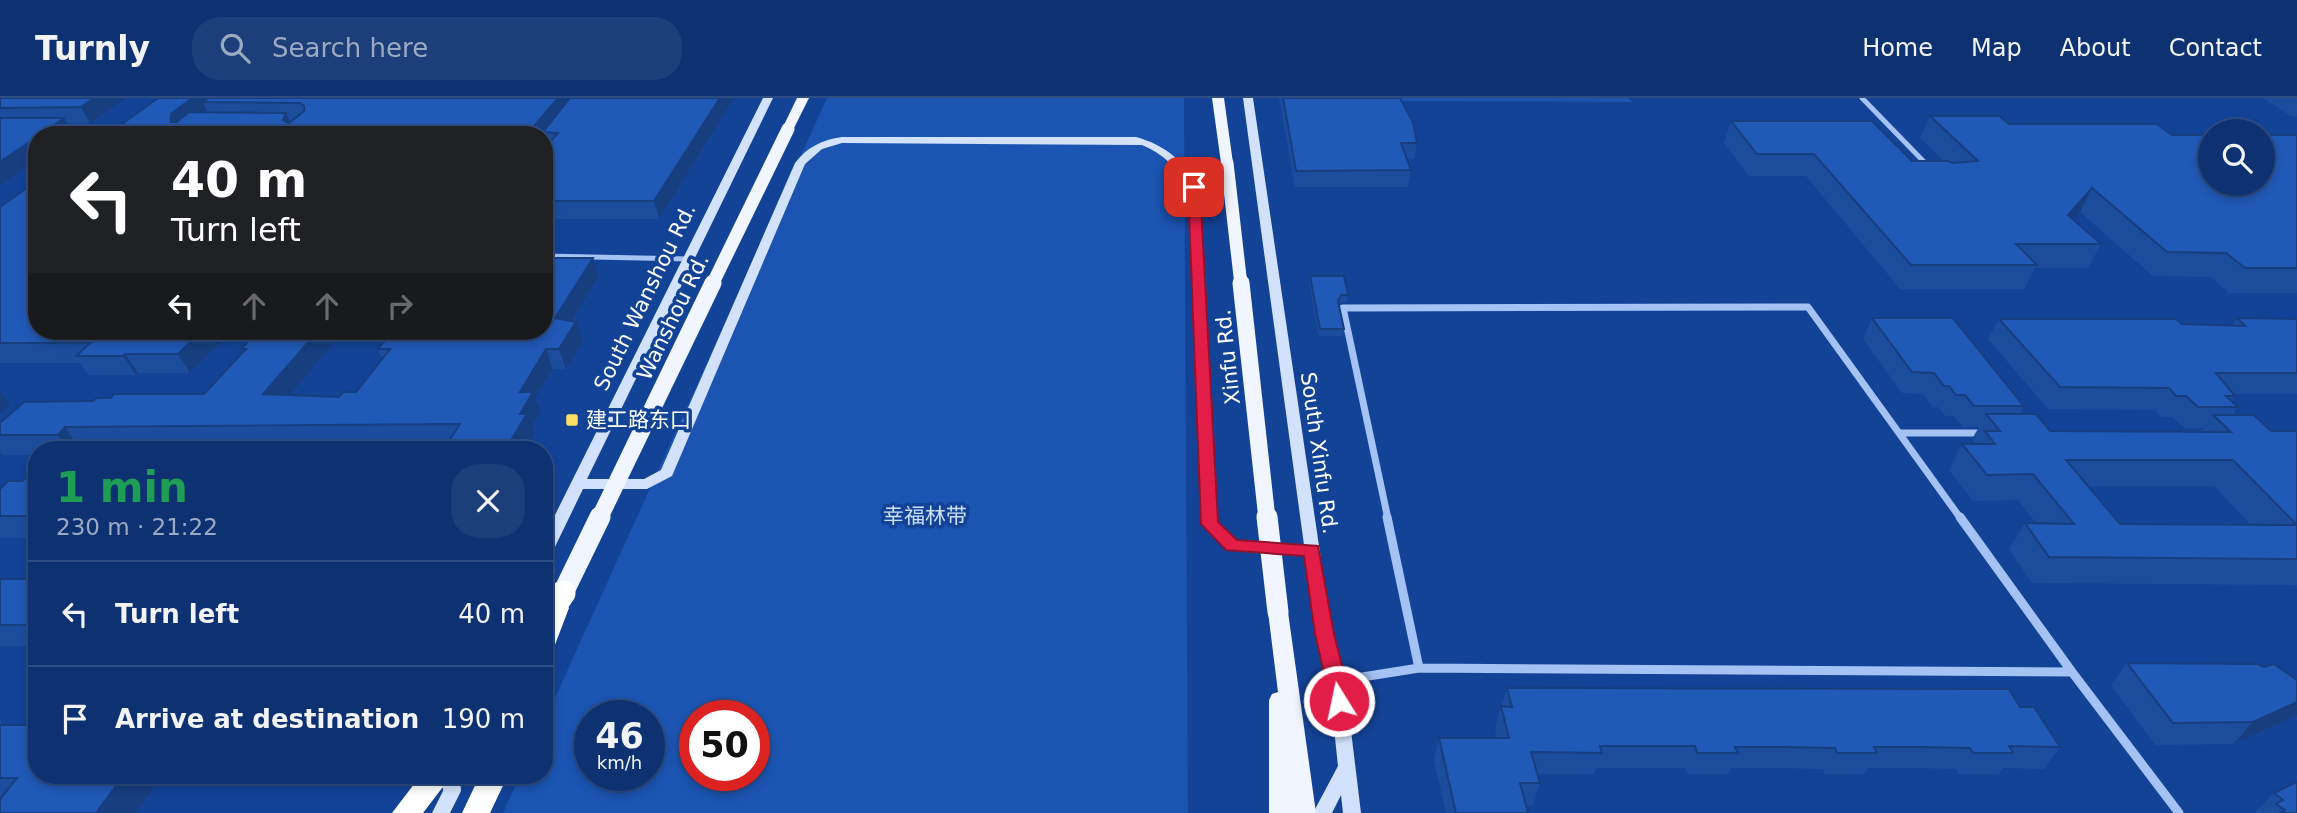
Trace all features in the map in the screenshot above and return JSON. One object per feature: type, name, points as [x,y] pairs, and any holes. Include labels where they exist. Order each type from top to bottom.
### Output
[{"type":"highway","points":[[553,608],[563,593]]},
{"type":"highway","points":[[553,619],[563,593]]},
{"type":"highway","points":[[405,813],[430,784]]},
{"type":"highway","points":[[476,813],[490,784]]},
{"type":"main road","name":"South Wanshou Rd.","points":[[553,535],[768,98]]},
{"type":"main road","name":"Wanshou Rd.","points":[[563,593],[803,98]]},
{"type":"main road","name":"Xinfu Rd.","points":[[1217,98],[1227,163],[1278,612]]},
{"type":"main road","name":"South Xinfu Rd.","points":[[1248,98],[1324,634],[1337,681],[1352,813]]},
{"type":"main road","points":[[125,126],[131,121]]},
{"type":"main road","points":[[579,484],[647,484],[667,473],[800,163],[813,149],[830,141],[842,140],[1136,140],[1160,147],[1188,176],[1194,187],[1209,524],[1232,546],[1312,551]]},
{"type":"main road","points":[[1278,612],[1282,813]]},
{"type":"main road","points":[[1278,612],[1304,813]]},
{"type":"main road","points":[[1322,813],[1347,767]]},
{"type":"main road","points":[[405,813],[420,784]]},
{"type":"main road","points":[[441,813],[452,791],[452,784]]},
{"type":"street","points":[[1862,98],[1934,172]]},
{"type":"street","points":[[553,257],[689,259]]},
{"type":"street","points":[[1419,668],[1343,308],[1808,307],[2072,672],[2179,813]]},
{"type":"street","points":[[1900,433],[1996,433]]},
{"type":"street","points":[[1337,681],[1419,668],[2072,672]]},
{"type":"green space","name":"幸福林带","points":[[827,98],[1184,98],[1188,813],[503,813],[516,784],[553,784],[553,702]]},
{"type":"green space","points":[[1350,98],[1629,98],[1632,102],[1351,101]]},
{"type":"building","points":[[0,98],[94,98],[81,107],[0,108]]},
{"type":"building","points":[[158,98],[192,98],[171,114],[171,122],[177,122],[189,112],[286,113],[283,120],[289,123],[304,111],[304,106],[300,103],[203,102],[208,98],[558,98],[534,126],[119,126]]},
{"type":"building","points":[[570,98],[720,98],[654,201],[553,201],[553,139],[558,133],[553,133],[553,126],[548,126]]},
{"type":"building","points":[[1283,98],[1400,98],[1413,122],[1417,143],[1401,143],[1411,170],[1296,171]]},
{"type":"building","points":[[1930,116],[1999,116],[2009,124],[2157,124],[2172,135],[2198,135],[2198,196],[2275,196],[2275,135],[2297,135],[2297,268],[2245,268],[2226,253],[2167,252],[2092,188],[2068,215],[2101,244],[2016,244],[2037,265],[1911,265],[1814,154],[1757,154],[1731,121],[1872,121],[1912,161],[1978,161]]},
{"type":"building","points":[[0,118],[64,118],[53,126],[28,126],[28,143],[0,162]]},
{"type":"building","points":[[28,187],[28,340],[192,340],[178,354],[123,356],[76,356],[90,343],[0,343],[0,207]]},
{"type":"building","points":[[553,258],[593,258],[555,318],[576,322],[559,349],[546,349],[520,392],[533,392],[520,414],[527,414],[510,441],[449,441],[460,424],[65,427],[58,435],[0,435],[0,423],[24,402],[93,401],[97,398],[111,398],[114,394],[204,394],[246,349],[241,349],[250,340],[310,340],[263,394],[339,397],[343,392],[356,392],[390,349],[378,349],[386,340],[553,340]]},
{"type":"building","points":[[1310,276],[1344,276],[1348,295],[1341,295],[1338,301],[1344,329],[1320,329]]},
{"type":"building","points":[[1872,318],[1953,318],[2024,406],[1974,406],[1965,395],[1956,395],[1949,386],[1944,386],[1934,373],[1912,372]]},
{"type":"building","points":[[2237,318],[2297,319],[2297,373],[2216,373],[2235,396],[2226,396],[2238,407],[2198,407],[2186,396],[2176,396],[2169,388],[2060,387],[1999,319],[2176,319],[2182,324],[2245,326]]},
{"type":"building","points":[[1986,414],[2036,414],[2050,431],[2231,432],[2213,415],[2254,415],[2271,431],[2297,431],[2297,525],[2297,559],[2049,557],[2025,523],[2074,524],[2033,474],[1987,475],[1962,444],[1995,444],[1985,431],[2000,431]],"holes":[[[2066,460],[2233,460],[2297,525],[2120,524]]]},
{"type":"building","points":[[28,478],[28,516],[0,516],[0,489],[8,481]]},
{"type":"building","points":[[0,579],[28,579],[28,625],[0,625]]},
{"type":"building","points":[[2127,663],[2257,664],[2264,667],[2274,664],[2297,680],[2297,702],[2253,722],[2173,723]]},
{"type":"building","points":[[1507,688],[2009,689],[2020,707],[2034,707],[2060,747],[2009,746],[2013,753],[1973,753],[1970,748],[1874,747],[1877,753],[1837,753],[1835,748],[1735,747],[1738,753],[1697,753],[1695,746],[1600,746],[1602,753],[1531,752],[1540,783],[1520,783],[1528,813],[1456,813],[1439,738],[1509,738],[1501,706],[1512,707]]},
{"type":"building","points":[[0,725],[28,725],[28,784],[117,784],[96,813],[0,813],[0,799],[17,778],[0,778]]},
{"type":"building","points":[[2297,782],[2297,813],[2279,813],[2285,810],[2276,804],[2283,800],[2274,793]]},
{"type":"place","name":"建工路东口","points":[[572,420]]},
{"type":"route","points":[[1194,187],[1209,524],[1232,546],[1312,551],[1324,634],[1337,681],[1339,701]]}]
